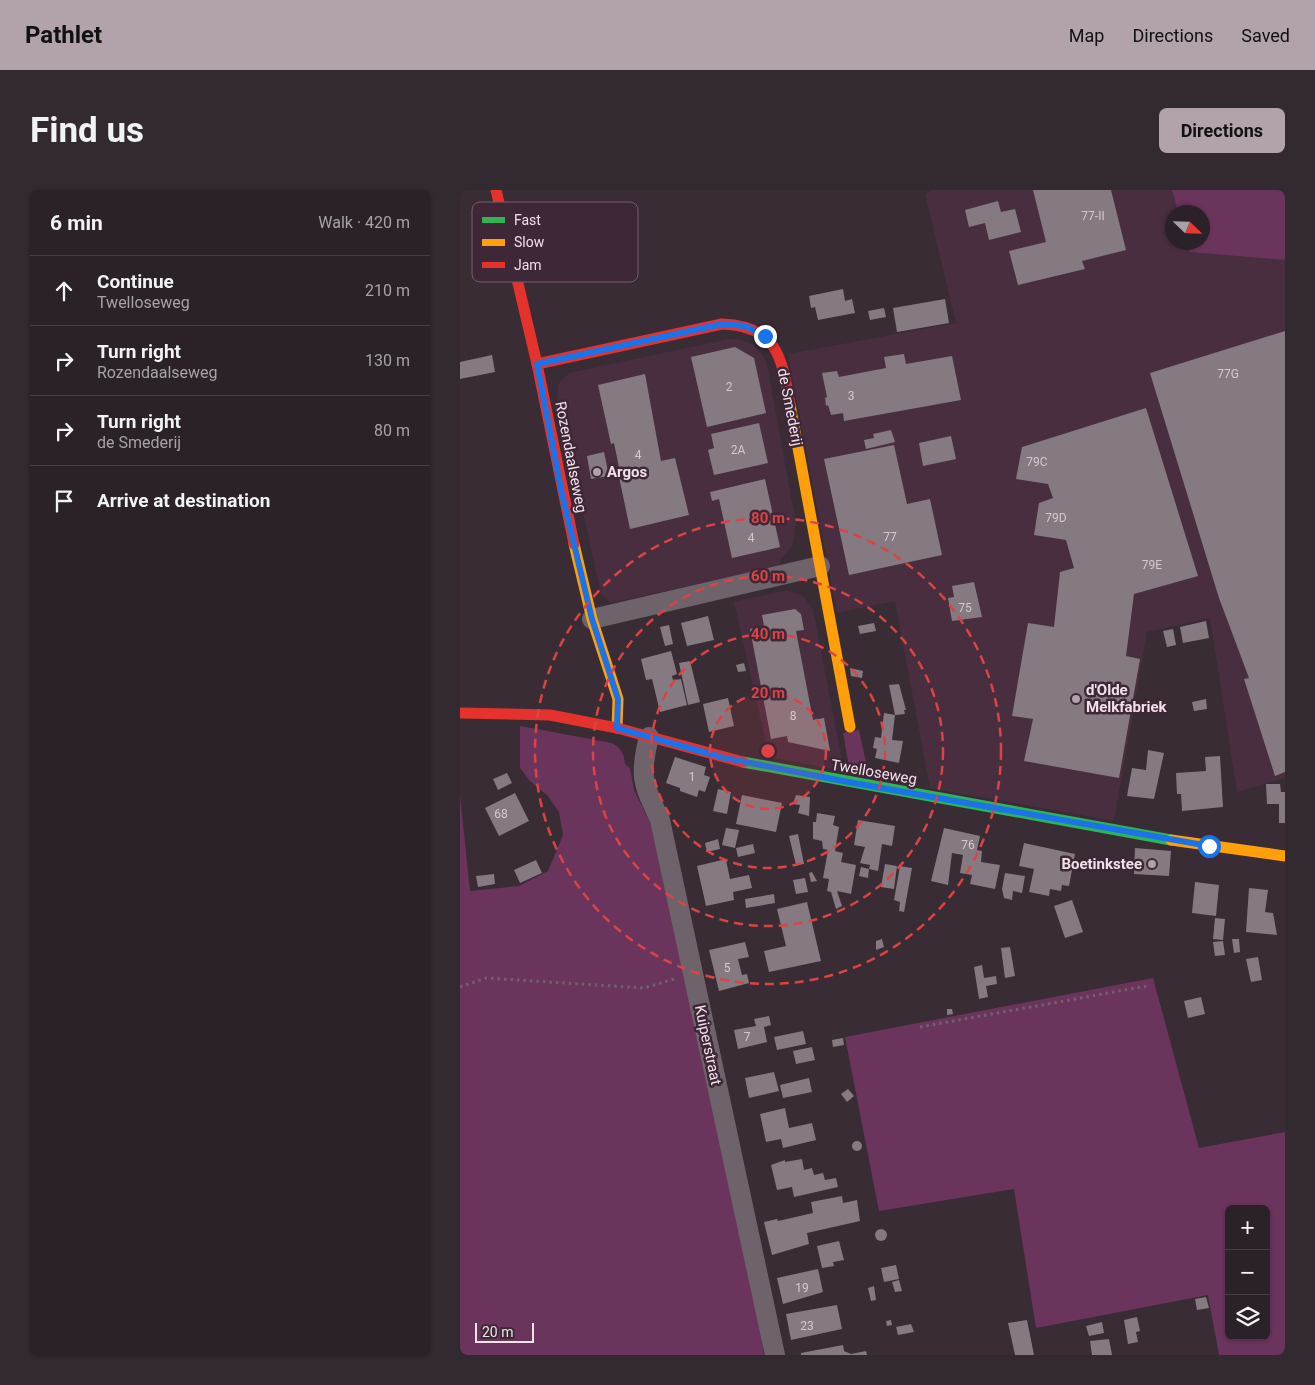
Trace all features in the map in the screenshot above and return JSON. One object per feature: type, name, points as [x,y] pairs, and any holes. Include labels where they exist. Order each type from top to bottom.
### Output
[{"type":"street","name":"Rozendaalseweg","points":[[519,282],[562,494],[592,619],[618,699],[617,728]]},
{"type":"street","name":"de Smederij","points":[[537,364],[722,324],[738,324],[759,332],[770,342],[782,361],[850,727]]},
{"type":"street","points":[[592,619],[820,566]]},
{"type":"street","name":"Twelloseweg","points":[[460,713],[550,715],[617,728],[725,758],[848,782],[1176,841],[1285,856]]},
{"type":"street","name":"Kuiperstraat","points":[[649,736],[644,757],[645,788],[660,820],[775,1355]]},
{"type":"path","points":[[460,987],[486,978],[644,988],[693,974]]},
{"type":"path","points":[[920,1027],[1147,986]]},
{"type":"shaded area","points":[[932,190],[1172,190],[1176,205],[1165,205],[1165,250],[1188,250],[1189,252],[1285,260],[1285,778],[1237,792],[1210,618],[1147,632],[1114,821],[930,788],[895,601],[837,613],[788,354],[956,323],[925,194]]},
{"type":"shaded area","points":[[1172,190],[1285,190],[1285,260],[1189,252],[1188,250],[1210,250],[1210,205],[1176,205]]},
{"type":"shaded area","points":[[729,339],[737,339],[752,344],[761,353],[767,364],[796,524],[792,546],[780,560],[781,565],[611,603],[601,594],[557,396],[558,384],[569,373]]},
{"type":"shaded area","points":[[787,590],[803,596],[813,609],[844,771],[769,757],[734,602]]},
{"type":"shaded area","points":[[520,726],[612,743],[622,751],[625,764],[630,768],[634,790],[651,825],[759,1321],[764,1355],[460,1355],[460,795],[470,891],[519,886],[548,871],[563,835],[559,812],[548,796],[530,781],[520,768]]},
{"type":"shaded area","points":[[859,730],[869,776],[850,772],[843,733]]},
{"type":"shaded area","points":[[1153,978],[1199,1148],[1285,1132],[1285,1355],[1219,1355],[1208,1295],[1036,1328],[1014,1189],[879,1211],[845,1037]]},
{"type":"building","points":[[1033,190],[1111,190],[1126,250],[1082,261],[1085,269],[1018,285],[1009,251],[1046,242]]},
{"type":"building","points":[[998,201],[1001,212],[1015,209],[1021,232],[989,240],[985,223],[969,227],[965,210]]},
{"type":"building","points":[[843,289],[845,301],[852,299],[855,313],[818,320],[815,307],[811,308],[809,296]]},
{"type":"building","points":[[945,299],[949,323],[897,332],[893,308]]},
{"type":"building","points":[[884,308],[886,317],[870,320],[868,311]]},
{"type":"building","points":[[1285,331],[1285,772],[1275,776],[1244,679],[1249,678],[1219,598],[1150,373]]},
{"type":"building","points":[[735,347],[754,358],[766,413],[707,427],[691,357]]},
{"type":"building","points":[[904,354],[906,364],[952,356],[961,400],[844,421],[843,413],[831,415],[828,405],[826,406],[825,398],[827,397],[822,373],[837,371],[839,377],[886,368],[884,357]]},
{"type":"building","points":[[492,355],[495,372],[460,379],[460,362]]},
{"type":"building","points":[[645,374],[661,461],[675,458],[689,515],[630,529],[614,443],[611,444],[598,385]]},
{"type":"building","points":[[1146,408],[1198,576],[1134,594],[1126,656],[1140,659],[1119,778],[1024,761],[1033,719],[1012,716],[1028,623],[1054,627],[1060,572],[1074,568],[1066,540],[1034,535],[1039,503],[1053,498],[1048,484],[1016,479],[1022,447]]},
{"type":"building","points":[[759,423],[768,463],[714,475],[708,450],[714,448],[711,434]]},
{"type":"building","points":[[891,430],[895,442],[866,449],[864,440],[874,438],[873,434]]},
{"type":"building","points":[[951,436],[956,459],[923,466],[919,443]]},
{"type":"building","points":[[894,445],[907,504],[930,499],[942,555],[849,575],[824,459]]},
{"type":"building","points":[[604,452],[609,476],[591,479],[587,456]]},
{"type":"building","points":[[765,479],[780,547],[732,558],[719,499],[712,501],[710,492]]},
{"type":"building","points":[[974,582],[982,617],[952,621],[948,598],[954,597],[952,586]]},
{"type":"building","points":[[795,609],[801,614],[804,630],[796,631],[813,720],[824,718],[830,751],[788,742],[787,736],[771,739],[750,629],[764,626],[762,615]]},
{"type":"building","points":[[708,616],[714,640],[687,646],[681,623]]},
{"type":"building","points":[[1206,621],[1209,638],[1183,643],[1180,627]]},
{"type":"building","points":[[874,623],[876,631],[860,634],[858,626]]},
{"type":"building","points":[[669,625],[673,644],[665,646],[660,627]]},
{"type":"building","points":[[1173,629],[1176,645],[1167,647],[1163,631]]},
{"type":"building","points":[[671,651],[677,674],[672,676],[673,680],[681,679],[687,705],[660,712],[652,679],[646,680],[641,659]]},
{"type":"building","points":[[690,661],[700,702],[688,705],[679,663]]},
{"type":"building","points":[[744,663],[746,671],[738,672],[736,665]]},
{"type":"building","points":[[850,668],[863,671],[862,678],[851,676]]},
{"type":"building","points":[[899,684],[906,710],[904,710],[905,714],[895,715],[889,685]]},
{"type":"building","points":[[728,698],[734,726],[709,732],[703,704]]},
{"type":"building","points":[[1206,699],[1207,709],[1194,711],[1192,702]]},
{"type":"building","points":[[884,713],[895,715],[892,740],[903,741],[899,763],[875,758],[877,749],[873,748],[875,737],[881,738]]},
{"type":"building","points":[[1148,750],[1164,753],[1154,799],[1127,796],[1132,768],[1146,770]]},
{"type":"building","points":[[1220,756],[1223,807],[1182,811],[1181,794],[1177,794],[1176,773],[1206,771],[1205,757]]},
{"type":"building","points":[[675,757],[706,767],[704,775],[710,777],[705,792],[699,790],[697,797],[680,791],[680,788],[666,783]]},
{"type":"building","points":[[507,773],[512,783],[498,790],[493,779]]},
{"type":"building","points":[[1266,784],[1280,784],[1281,792],[1285,792],[1285,823],[1279,823],[1279,804],[1267,804]]},
{"type":"building","points":[[718,789],[731,792],[727,814],[713,811]]},
{"type":"building","points":[[515,793],[529,821],[499,836],[485,808]]},
{"type":"building","points":[[742,795],[782,803],[776,832],[736,824]]},
{"type":"building","points":[[796,795],[810,797],[809,816],[798,813],[800,805],[793,804]]},
{"type":"building","points":[[817,813],[835,816],[833,825],[839,827],[835,851],[843,853],[841,862],[856,865],[851,894],[837,891],[842,906],[836,909],[831,892],[827,891],[829,879],[823,878],[828,850],[823,849],[822,841],[813,839],[813,822],[816,822]]},
{"type":"building","points":[[858,820],[895,826],[892,846],[882,844],[878,871],[869,869],[870,865],[860,863],[865,847],[854,845]]},
{"type":"building","points":[[726,828],[739,830],[735,848],[722,845]]},
{"type":"building","points":[[944,828],[980,836],[977,850],[982,851],[981,862],[1000,865],[995,889],[970,884],[972,875],[960,873],[963,855],[952,853],[948,885],[931,881]]},
{"type":"building","points":[[798,834],[804,864],[796,865],[789,836]]},
{"type":"building","points":[[718,839],[720,849],[707,852],[705,843]]},
{"type":"building","points":[[1024,843],[1075,854],[1069,886],[1062,885],[1061,891],[1050,889],[1049,896],[1029,892],[1034,869],[1019,866]]},
{"type":"building","points":[[753,844],[755,853],[738,857],[736,848]]},
{"type":"building","name":"Boetinkstee","points":[[1135,848],[1171,851],[1169,876],[1134,874]]},
{"type":"building","points":[[536,860],[542,873],[520,883],[514,870]]},
{"type":"building","points":[[726,860],[730,879],[749,875],[752,888],[733,892],[734,900],[706,906],[697,866]]},
{"type":"building","points":[[885,864],[897,866],[894,889],[881,887]]},
{"type":"building","points":[[900,866],[912,868],[904,912],[899,911],[900,902],[894,900]]},
{"type":"building","points":[[861,867],[869,869],[868,878],[859,876]]},
{"type":"building","points":[[812,872],[817,881],[811,882],[809,873]]},
{"type":"building","points":[[1005,873],[1025,876],[1022,893],[1013,891],[1012,900],[1004,898],[1002,889]]},
{"type":"building","points":[[494,874],[495,884],[478,887],[476,876]]},
{"type":"building","points":[[805,878],[808,892],[796,894],[793,880]]},
{"type":"building","points":[[1195,882],[1219,885],[1216,916],[1192,913]]},
{"type":"building","points":[[1249,888],[1268,890],[1265,912],[1273,913],[1277,935],[1246,932]]},
{"type":"building","points":[[774,894],[775,903],[746,908],[745,899]]},
{"type":"building","points":[[1072,900],[1083,932],[1065,938],[1054,906]]},
{"type":"building","points":[[807,902],[821,961],[769,972],[764,951],[786,946],[777,909]]},
{"type":"building","points":[[1215,918],[1225,919],[1223,940],[1213,939]]},
{"type":"building","points":[[882,939],[884,947],[876,950],[876,941]]},
{"type":"building","points":[[1232,939],[1239,939],[1240,952],[1234,953]]},
{"type":"building","points":[[1223,941],[1225,955],[1215,956],[1213,942]]},
{"type":"building","points":[[745,942],[749,957],[738,959],[742,975],[747,974],[749,983],[719,991],[709,950]]},
{"type":"building","points":[[1010,947],[1015,976],[1005,978],[1001,948]]},
{"type":"building","points":[[1258,957],[1262,980],[1251,982],[1246,959]]},
{"type":"building","points":[[982,965],[984,978],[996,976],[997,984],[986,986],[988,997],[979,999],[974,967]]},
{"type":"building","points":[[1201,997],[1205,1014],[1188,1018],[1184,1001]]},
{"type":"building","points":[[947,1009],[952,1009],[953,1014],[947,1015]]},
{"type":"building","points":[[769,1016],[771,1025],[764,1027],[767,1042],[738,1049],[734,1030],[756,1026],[754,1019]]},
{"type":"building","points":[[803,1031],[806,1044],[777,1050],[774,1037]]},
{"type":"building","points":[[843,1038],[844,1045],[833,1047],[832,1040]]},
{"type":"building","points":[[812,1047],[815,1060],[796,1064],[793,1051]]},
{"type":"building","points":[[774,1072],[779,1091],[749,1098],[745,1078]]},
{"type":"building","points":[[809,1078],[812,1092],[783,1098],[780,1085]]},
{"type":"building","points":[[848,1089],[854,1096],[847,1102],[841,1094]]},
{"type":"building","points":[[785,1108],[789,1128],[812,1123],[816,1140],[783,1148],[781,1139],[766,1142],[760,1114]]},
{"type":"building","points":[[855,1141],[859,1141],[862,1146],[861,1150],[855,1151],[852,1148],[852,1144]]},
{"type":"building","points":[[802,1159],[804,1170],[812,1168],[814,1175],[823,1173],[825,1180],[836,1178],[838,1187],[794,1197],[792,1187],[777,1190],[771,1165],[785,1160],[785,1162]]},
{"type":"building","points":[[842,1196],[843,1203],[857,1200],[860,1221],[807,1233],[809,1244],[772,1255],[764,1222],[777,1219],[778,1221],[813,1213],[811,1202]]},
{"type":"building","points":[[879,1229],[883,1229],[887,1235],[883,1241],[879,1241],[875,1237],[875,1233]]},
{"type":"building","points":[[839,1241],[844,1260],[833,1262],[834,1266],[822,1268],[817,1246]]},
{"type":"building","points":[[896,1265],[899,1279],[884,1282],[881,1268]]},
{"type":"building","points":[[818,1269],[823,1292],[783,1304],[777,1278]]},
{"type":"building","points":[[899,1280],[902,1291],[895,1292],[892,1282]]},
{"type":"building","points":[[874,1286],[876,1300],[871,1301],[868,1288]]},
{"type":"building","points":[[1206,1297],[1209,1308],[1197,1310],[1195,1299]]},
{"type":"building","points":[[837,1305],[842,1329],[791,1340],[786,1314]]},
{"type":"building","points":[[1137,1317],[1140,1331],[1136,1332],[1138,1342],[1128,1344],[1124,1320]]},
{"type":"building","points":[[891,1320],[892,1325],[887,1326],[886,1321]]},
{"type":"building","points":[[1027,1320],[1034,1355],[1015,1355],[1008,1323]]},
{"type":"building","points":[[1102,1322],[1104,1333],[1089,1336],[1086,1326]]},
{"type":"building","points":[[911,1324],[914,1332],[898,1335],[896,1327]]},
{"type":"building","points":[[1109,1339],[1112,1355],[1092,1355],[1090,1341]]},
{"type":"building","points":[[843,1345],[844,1351],[851,1354],[866,1351],[867,1355],[801,1355],[801,1353]]},
{"type":"traffic: fast","points":[[743,762],[1171,840]]},
{"type":"traffic: slow","points":[[790,405],[850,727]]},
{"type":"traffic: slow","points":[[574,544],[592,619],[618,699],[617,728]]},
{"type":"traffic: slow","points":[[1171,840],[1285,856]]},
{"type":"traffic: jam","points":[[496,190],[499,202]]},
{"type":"traffic: jam","points":[[518,282],[537,364],[574,544]]},
{"type":"traffic: jam","points":[[537,364],[722,324],[741,326],[756,331],[774,348],[784,374],[790,405]]},
{"type":"traffic: jam","points":[[460,713],[550,715],[617,728],[743,762]]},
{"type":"place","name":"Argos","points":[[597,472]]},
{"type":"place","name":"d'Olde Melkfabriek","points":[[1076,699]]},
{"type":"place","name":"Boetinkstee","points":[[1152,864]]},
{"type":"route","points":[[765,336],[752,328],[738,324],[722,324],[537,364],[562,494],[592,619],[618,699],[617,728],[725,758],[848,782],[1209,846]]}]
